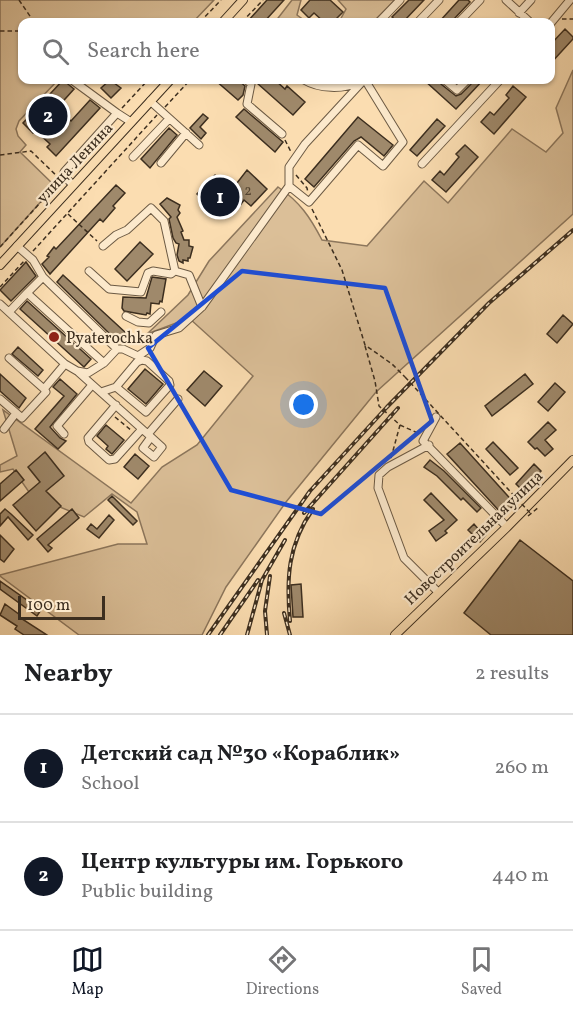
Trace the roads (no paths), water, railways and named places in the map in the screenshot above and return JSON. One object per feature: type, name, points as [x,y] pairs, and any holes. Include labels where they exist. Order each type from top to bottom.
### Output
[{"type":"main road","points":[[230,18],[243,0]]},
{"type":"main road","name":"улица Ленина","points":[[0,265],[166,84]]},
{"type":"main road","name":"Новостроительная улица","points":[[395,635],[573,460]]},
{"type":"street","points":[[386,18],[400,0]]},
{"type":"street","points":[[422,18],[439,0]]},
{"type":"street","points":[[463,18],[480,0]]},
{"type":"street","points":[[506,0],[525,18]]},
{"type":"street","points":[[519,13],[531,0]]},
{"type":"street","points":[[555,19],[570,0]]},
{"type":"street","points":[[77,84],[132,122]]},
{"type":"street","points":[[251,84],[247,104],[282,134]]},
{"type":"street","points":[[310,84],[330,87],[355,84]]},
{"type":"street","points":[[17,246],[42,272],[43,278],[117,349],[123,349],[138,356],[150,348],[156,335],[179,328],[202,307],[289,186],[289,167],[305,144],[360,84]]},
{"type":"street","points":[[289,186],[309,202],[358,146],[383,166],[403,142],[367,84]]},
{"type":"street","points":[[450,84],[457,90],[463,84]]},
{"type":"street","points":[[422,164],[496,84]]},
{"type":"street","points":[[150,101],[199,145]]},
{"type":"street","points":[[73,185],[62,176],[117,113]]},
{"type":"street","points":[[133,157],[169,119]]},
{"type":"street","points":[[161,163],[186,133]]},
{"type":"street","points":[[103,246],[127,230],[151,208],[164,221],[176,271]]},
{"type":"street","points":[[89,271],[110,289],[141,292],[148,273],[153,271],[171,274],[176,271],[189,275],[202,307]]},
{"type":"street","points":[[43,278],[3,309],[147,433]]},
{"type":"street","points":[[27,292],[104,363]]},
{"type":"street","points":[[126,316],[138,322],[149,323],[161,312]]},
{"type":"street","points":[[149,323],[156,335]]},
{"type":"street","points":[[77,372],[88,373],[104,363],[117,349]]},
{"type":"street","points":[[0,399],[22,418],[46,392],[9,358]]},
{"type":"street","points":[[101,392],[116,387],[137,362],[142,360],[169,381],[170,385],[146,412],[116,387]]},
{"type":"street","points":[[44,388],[65,364]]},
{"type":"street","points":[[64,434],[57,426],[92,385]]},
{"type":"street","points":[[116,405],[88,438],[89,442],[110,460],[114,460],[136,435],[147,433],[178,399]]},
{"type":"street","points":[[4,429],[16,413]]},
{"type":"street","points":[[436,417],[423,441],[507,527]]},
{"type":"street","points":[[429,446],[388,467],[379,476],[378,488],[404,558],[438,592]]},
{"type":"railway","points":[[208,635],[310,491],[387,407],[489,303],[573,230]]},
{"type":"railway","points":[[304,513],[398,408]]},
{"type":"railway","points":[[290,621],[288,591],[291,562],[298,535],[313,509]]},
{"type":"railway","points":[[247,635],[262,580],[285,540]]},
{"type":"railway","points":[[267,635],[265,611],[270,576]]},
{"type":"railway","points":[[220,635],[258,580]]},
{"type":"railway","points":[[284,613],[290,635]]},
{"type":"place","name":"Центр культуры им. Горького","points":[[48,116]]},
{"type":"place","name":"Детский сад №30 «Кораблик»","points":[[220,197]]},
{"type":"place","name":"Pyaterochka","points":[[54,337]]}]
